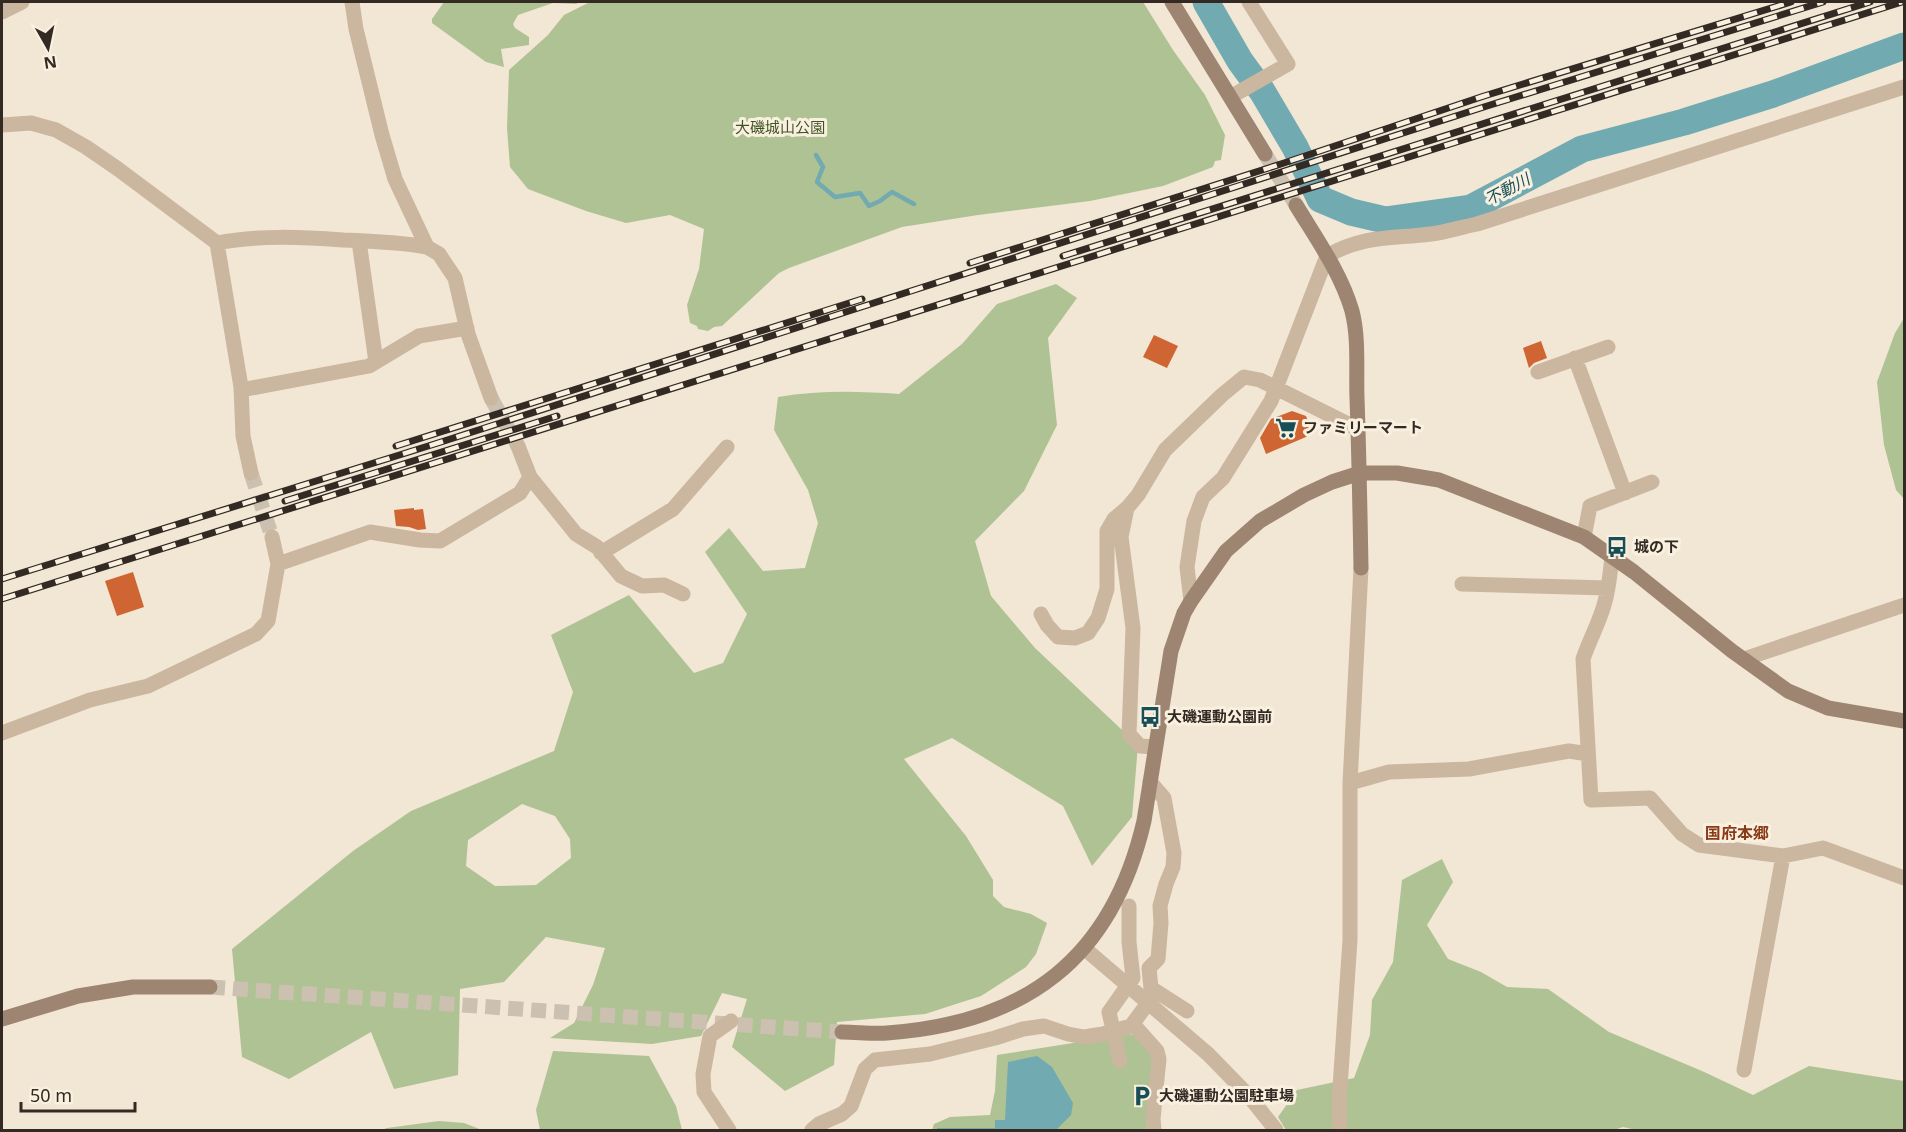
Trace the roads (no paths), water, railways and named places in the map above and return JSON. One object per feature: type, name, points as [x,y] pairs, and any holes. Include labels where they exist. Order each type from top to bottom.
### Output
[{"type":"street","points":[[2,12],[22,2]]},
{"type":"street","points":[[352,2],[379,124],[395,179],[427,247]]},
{"type":"street","points":[[1172,2],[1235,94],[1265,154]]},
{"type":"street","points":[[1235,94],[1288,64],[1249,2]]},
{"type":"street","points":[[1191,601],[1187,567],[1194,521],[1203,497],[1223,478],[1271,401],[1327,256],[1344,246],[1378,237],[1432,234],[1477,224],[1905,87]]},
{"type":"street","points":[[2,125],[32,123],[56,130],[86,147],[218,243],[241,390],[248,478]]},
{"type":"street","points":[[1296,205],[1327,256],[1344,290],[1352,312],[1355,333],[1361,568],[1350,783],[1350,940],[1339,1102],[1340,1131]]},
{"type":"street","points":[[218,243],[235,239],[307,238],[404,243],[427,247],[439,254],[456,278],[467,328],[491,398]]},
{"type":"street","points":[[359,241],[376,362]]},
{"type":"street","points":[[241,390],[369,366],[419,336],[467,328]]},
{"type":"street","points":[[1538,372],[1608,347]]},
{"type":"street","points":[[1575,358],[1624,493]]},
{"type":"street","points":[[1041,614],[1058,637],[1075,638],[1088,633],[1098,618],[1107,589],[1107,531],[1114,519],[1138,495],[1165,450],[1244,377],[1260,380],[1358,429]]},
{"type":"street","points":[[518,446],[530,477],[576,534],[597,547],[621,576],[642,586],[664,585],[683,594]]},
{"type":"street","points":[[601,553],[673,509],[727,447]]},
{"type":"street","points":[[842,1032],[886,1033],[922,1029],[956,1023],[989,1013],[1021,1000],[1075,959],[1110,910],[1138,844],[1171,651],[1184,613],[1191,601],[1226,551],[1260,521],[1304,495],[1332,482],[1360,473],[1397,473],[1439,480],[1584,537],[1634,572],[1788,691],[1828,708],[1905,721]]},
{"type":"street","points":[[278,564],[369,532],[441,541],[520,494],[530,477]]},
{"type":"street","points":[[1584,537],[1590,506],[1652,482]]},
{"type":"street","points":[[1127,508],[1121,537],[1133,628],[1129,734],[1140,746],[1155,747]]},
{"type":"street","points":[[2,733],[90,700],[147,686],[256,634],[268,621],[278,564],[272,537]]},
{"type":"street","points":[[1612,557],[1604,608],[1590,637],[1583,659],[1591,800],[1650,798],[1682,834],[1699,845],[1783,856],[1823,848],[1905,878]]},
{"type":"street","points":[[1462,584],[1608,588]]},
{"type":"street","points":[[1744,659],[1905,605]]},
{"type":"street","points":[[1350,783],[1389,772],[1469,769],[1569,751],[1588,754]]},
{"type":"street","points":[[1150,782],[1164,798],[1174,853],[1173,867],[1160,906],[1158,958],[1149,968],[1151,988],[1187,1011]]},
{"type":"street","points":[[1744,1070],[1783,856]]},
{"type":"street","points":[[1120,1060],[1109,1012],[1132,978],[1129,942],[1130,906]]},
{"type":"street","points":[[1084,948],[1208,1054],[1248,1095],[1276,1131]]},
{"type":"street","points":[[2,1019],[89,994],[133,987],[210,987]]},
{"type":"street","points":[[812,1131],[819,1124],[842,1114],[851,1106],[865,1069],[875,1060],[938,1052],[1023,1029],[1044,1026],[1084,1037],[1131,1026],[1148,1003]]},
{"type":"street","points":[[729,1131],[704,1092],[703,1074],[710,1036],[731,1021]]},
{"type":"street","points":[[1133,1024],[1157,1051],[1159,1059],[1153,1119],[1154,1131]]},
{"type":"water","points":[[1037,1056],[1052,1067],[1073,1103],[1071,1115],[1056,1130],[937,1130],[937,1128],[995,1128],[995,1120],[1005,1120],[1008,1062]]},
{"type":"waterway","name":"不動川","points":[[1206,2],[1240,61],[1262,91],[1295,147],[1320,199],[1351,212],[1385,220],[1471,208],[1582,149],[1684,122],[1773,94],[1904,46]]},
{"type":"waterway","points":[[816,155],[823,167],[817,182],[835,197],[860,193],[869,206],[892,192],[914,204]]},
{"type":"tunnel","points":[[1265,154],[1296,205]]},
{"type":"tunnel","points":[[491,398],[518,446]]},
{"type":"tunnel","points":[[251,473],[272,537]]},
{"type":"tunnel","points":[[210,987],[842,1032]]},
{"type":"railway","points":[[970,263],[1284,163],[1484,96],[1791,2]]},
{"type":"railway","points":[[2,579],[441,442],[1487,106],[1823,2]]},
{"type":"railway","points":[[1063,256],[1870,2]]},
{"type":"railway","points":[[2,599],[1902,2]]},
{"type":"railway","points":[[396,446],[862,299]]},
{"type":"railway","points":[[285,501],[557,416]]},
{"type":"place","name":"ファミリーマート","points":[[1286,428]]},
{"type":"place","name":"城の下","points":[[1617,547]]},
{"type":"place","name":"大磯運動公園前","points":[[1150,717]]},
{"type":"place","name":"大磯運動公園駐車場","points":[[1142,1096]]},
{"type":"district","name":"国府本郷","points":[[1737,833]]},
{"type":"park label","name":"大磯城山公園","points":[[780,128]]}]
